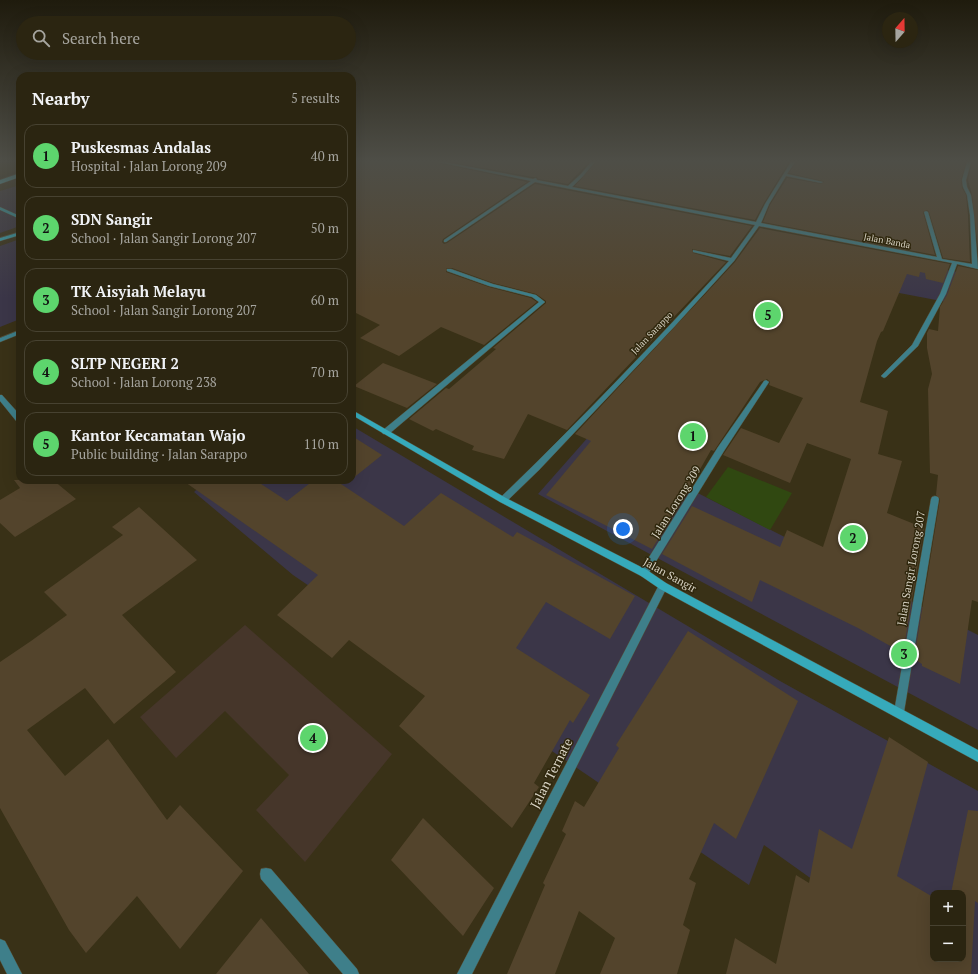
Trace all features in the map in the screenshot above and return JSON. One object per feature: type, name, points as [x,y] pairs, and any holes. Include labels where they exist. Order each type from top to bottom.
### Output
[{"type":"street","points":[[446,241],[495,207]]},
{"type":"street","name":"Jalan Banda","points":[[673,207],[976,267]]},
{"type":"street","name":"Jalan Sarappo","points":[[503,500],[536,468],[656,343],[732,260],[758,224],[765,207]]},
{"type":"street","points":[[971,207],[976,267]]},
{"type":"street","points":[[0,208],[16,216]]},
{"type":"street","points":[[926,212],[940,259]]},
{"type":"street","points":[[0,240],[16,234]]},
{"type":"street","points":[[695,251],[732,260]]},
{"type":"street","points":[[884,376],[915,346],[943,294],[955,262]]},
{"type":"street","points":[[386,432],[542,302],[534,296],[492,285],[449,270]]},
{"type":"street","points":[[0,340],[16,334]]},
{"type":"street","name":"Jalan Lorong 209","points":[[644,574],[721,449],[766,382]]},
{"type":"street","points":[[0,397],[16,415]]},
{"type":"street","name":"Jalan Sangir","points":[[356,414],[503,500],[644,574],[663,586],[899,712],[978,756]]},
{"type":"street","name":"Jalan Sangir Lorong 207","points":[[899,712],[935,499]]},
{"type":"street","name":"Jalan Ternate","points":[[464,974],[663,586]]},
{"type":"street","points":[[266,874],[352,974]]},
{"type":"street","points":[[0,946],[15,974]]},
{"type":"shaded area","points":[[0,207],[16,207],[16,227],[0,233]]},
{"type":"shaded area","points":[[769,232],[789,319],[674,481],[978,635],[978,730],[538,494]]},
{"type":"shaded area","points":[[16,240],[16,321],[0,327],[0,246]]},
{"type":"shaded area","points":[[911,263],[978,276],[978,308],[894,292]]},
{"type":"shaded area","points":[[356,428],[780,681],[978,791],[978,974],[945,974],[764,845],[749,885],[293,575],[194,492],[203,484],[356,484]]},
{"type":"shaded area","points":[[245,625],[392,754],[305,862],[256,810],[289,775],[225,711],[176,758],[140,717]]},
{"type":"green space","points":[[728,467],[792,493],[770,530],[706,497]]},
{"type":"building","points":[[356,207],[489,207],[443,239],[442,242],[444,244],[500,207],[656,207],[752,226],[730,256],[692,249],[693,253],[726,262],[567,430],[528,414],[504,459],[472,450],[474,446],[436,429],[433,431],[409,419],[446,388],[449,389],[496,349],[493,348],[546,303],[546,301],[536,294],[493,283],[452,268],[447,268],[446,272],[489,287],[531,298],[537,302],[484,345],[441,327],[399,356],[360,338],[380,325],[356,313]]},
{"type":"building","points":[[689,207],[762,207],[755,220]]},
{"type":"building","points":[[769,207],[967,207],[970,262],[943,258],[929,212],[927,210],[923,212],[935,255],[763,222]]},
{"type":"building","points":[[973,207],[978,207],[978,249]]},
{"type":"building","points":[[760,228],[950,264],[943,283],[926,279],[925,273],[920,272],[919,277],[907,274],[883,331],[881,332],[877,341],[860,402],[888,411],[878,454],[902,461],[887,513],[924,528],[903,653],[858,628],[760,580],[752,602],[662,554],[692,506],[780,547],[787,530],[823,547],[851,459],[807,443],[790,483],[723,455],[741,428],[779,443],[803,398],[769,385],[770,382],[767,379],[760,382],[714,451],[711,450],[652,549],[546,495],[591,441],[575,434],[735,262]]},
{"type":"building","points":[[958,266],[978,270],[978,602],[972,600],[960,684],[922,666],[922,664],[914,659],[940,499],[936,495],[938,475],[930,473],[928,389],[932,374],[927,348],[927,333],[929,329],[938,331],[940,307],[947,295]]},
{"type":"building","points":[[383,363],[437,384],[407,408],[356,387],[356,384]]},
{"type":"building","points":[[356,439],[382,455],[356,476]]},
{"type":"building","points":[[17,484],[58,484],[76,499],[15,537],[0,523],[0,500],[20,488]]},
{"type":"building","points":[[188,484],[261,484],[287,501],[309,484],[341,484],[404,526],[441,493],[513,537],[517,532],[635,596],[610,639],[546,602],[516,648],[590,695],[573,723],[570,720],[534,783],[539,787],[512,828],[399,726],[425,696],[349,640],[332,658],[277,615],[318,575]]},
{"type":"building","points":[[139,507],[197,560],[122,615],[176,672],[114,724],[85,688],[27,730],[65,776],[108,739],[167,820],[180,805],[243,871],[180,949],[137,896],[86,953],[69,930],[0,808],[0,662],[67,615],[44,592],[123,535],[112,527]]},
{"type":"building","points":[[688,631],[798,701],[736,839],[714,823],[689,879],[696,883],[683,925],[690,930],[677,974],[600,974],[615,938],[579,911],[555,974],[507,974],[545,885],[543,883],[566,834],[562,831],[575,801],[584,807],[619,748],[616,745]]},
{"type":"building","points":[[889,737],[928,762],[897,876],[930,895],[930,962],[966,962],[966,890],[952,890],[968,810],[978,811],[978,903],[975,901],[971,974],[726,974],[735,938],[776,964],[796,875],[809,883],[819,829],[852,849]]},
{"type":"building","points":[[423,818],[494,888],[463,936],[391,860]]},
{"type":"building","points":[[261,918],[309,974],[216,974]]},
{"type":"place","name":"Kantor Kecamatan Wajo","points":[[768,315]]},
{"type":"place","name":"Puskesmas Andalas","points":[[693,436]]},
{"type":"place","name":"SDN Sangir","points":[[853,538]]},
{"type":"place","name":"TK Aisyiah Melayu","points":[[904,654]]},
{"type":"place","name":"SLTP NEGERI 2","points":[[313,738]]}]
